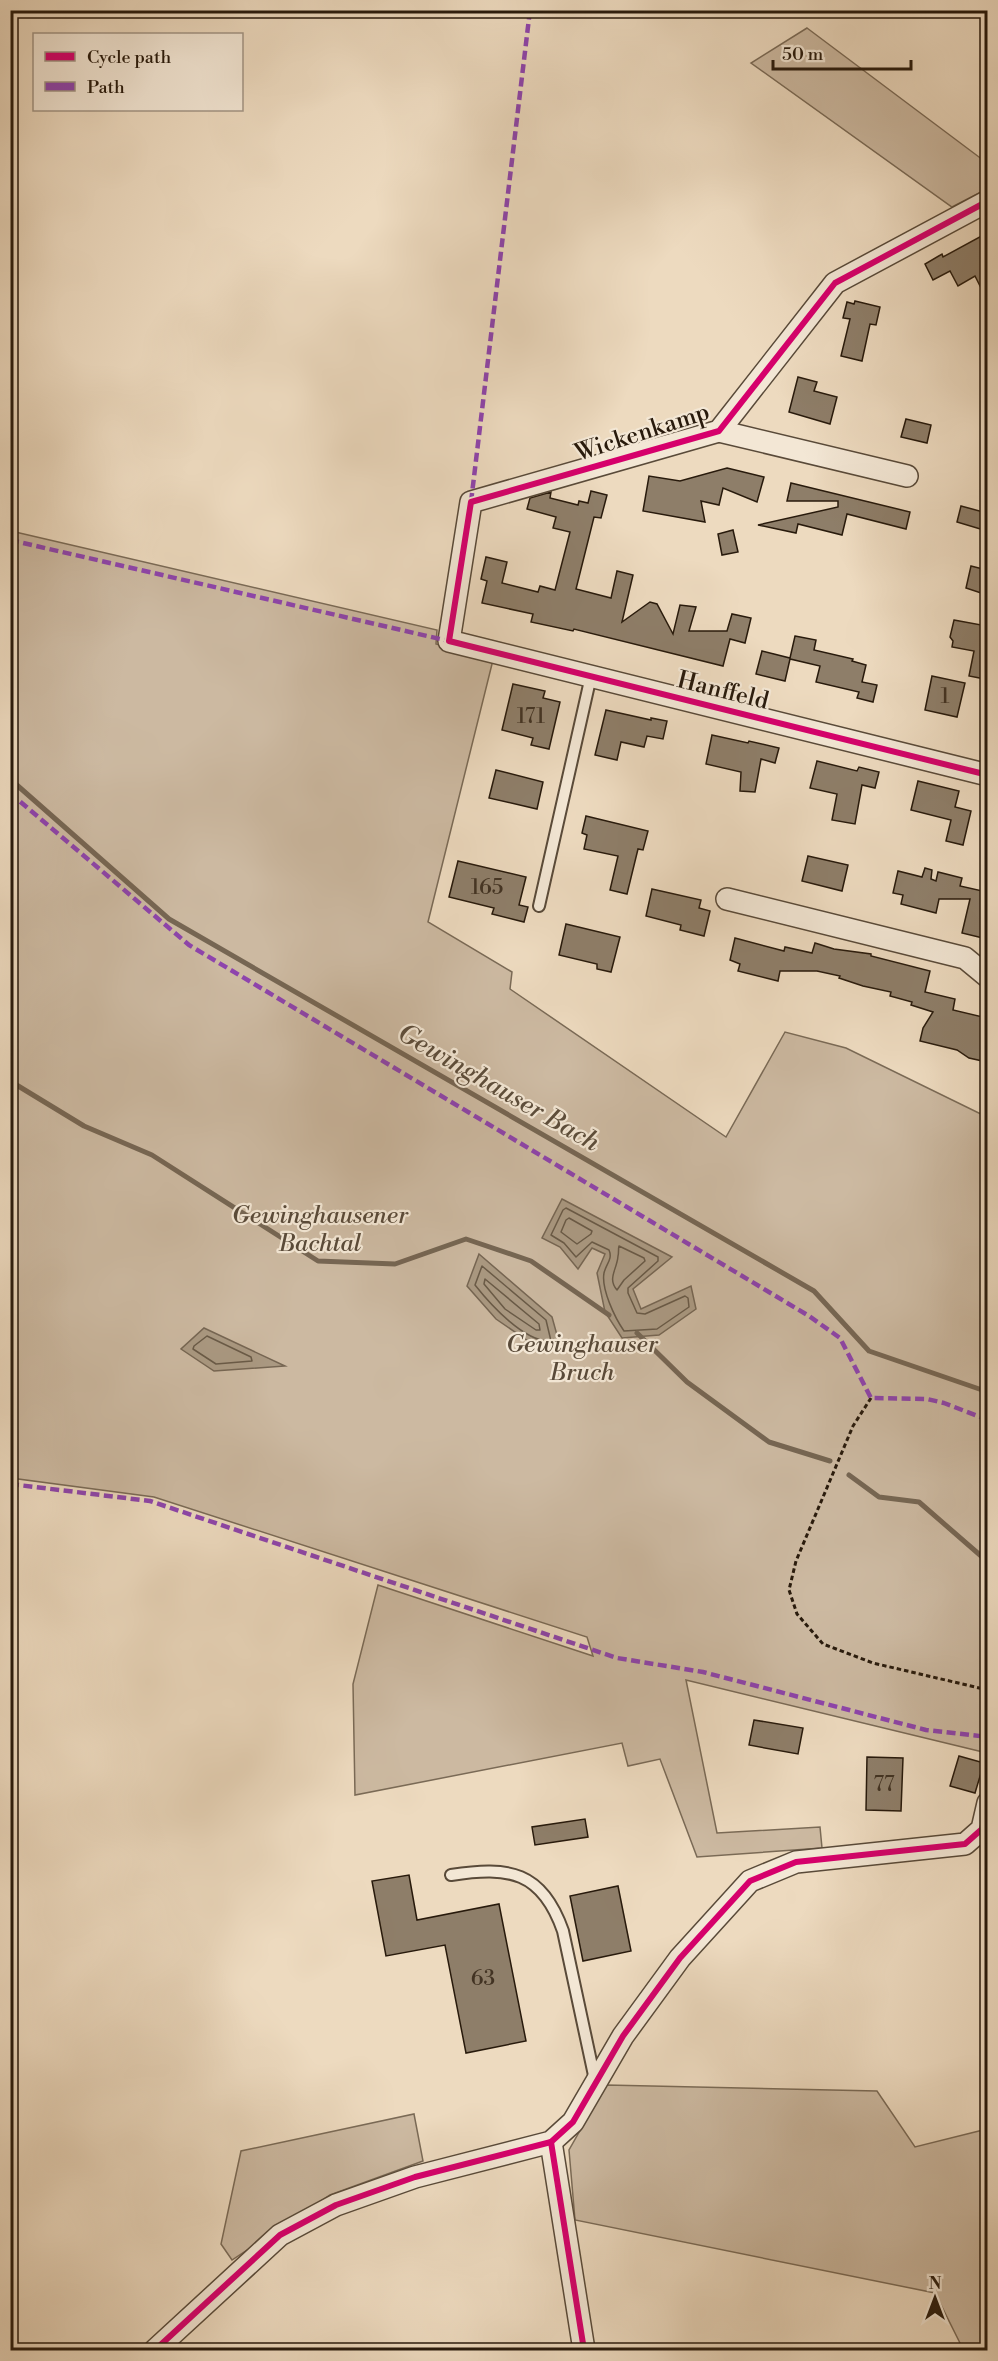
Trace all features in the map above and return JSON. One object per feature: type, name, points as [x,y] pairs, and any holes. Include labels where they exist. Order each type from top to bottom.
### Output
[{"type":"street","name":"Wickenkamp","points":[[449,641],[471,502],[719,431],[835,283],[987,201]]},
{"type":"street","points":[[719,431],[907,476]]},
{"type":"street","name":"Hanffeld","points":[[449,641],[987,774]]},
{"type":"street","points":[[727,899],[965,958],[987,977]]},
{"type":"street","points":[[155,2350],[280,2235],[336,2205],[415,2177],[551,2142],[573,2122],[624,2036],[680,1958],[750,1881],[796,1862],[965,1844],[982,1829],[987,1803]]},
{"type":"street","points":[[551,2142],[584,2350]]},
{"type":"lane","points":[[539,906],[591,676]]},
{"type":"lane","points":[[451,1875],[477,1871],[501,1871],[521,1877],[539,1888],[554,1908],[562,1931],[596,2084]]},
{"type":"path","points":[[871,1398],[853,1426],[796,1561],[789,1590],[796,1614],[823,1644],[873,1663],[987,1690]]},
{"type":"green space","points":[[807,28],[987,163],[987,189],[952,207],[751,63]]},
{"type":"green space","name":"Gewinghausener Bachtal","points":[[11,531],[437,630],[436,644],[493,660],[428,922],[512,972],[510,989],[726,1137],[785,1032],[846,1048],[987,1117],[987,1753],[686,1680],[717,1833],[820,1827],[822,1848],[697,1857],[660,1759],[628,1766],[622,1743],[355,1795],[353,1684],[378,1585],[593,1656],[587,1637],[154,1497],[11,1478]]},
{"type":"green space","points":[[606,2085],[877,2091],[915,2147],[987,2129],[987,2344],[961,2345],[935,2293],[575,2220],[569,2150]]},
{"type":"green space","points":[[414,2114],[423,2161],[330,2195],[232,2260],[221,2244],[241,2151]]},
{"type":"water","points":[[562,1199],[672,1257],[633,1289],[641,1309],[691,1286],[696,1309],[659,1335],[622,1338],[605,1312],[597,1273],[605,1254],[592,1248],[578,1269],[560,1247],[542,1238]]},
{"type":"water","points":[[479,1254],[552,1317],[562,1353],[531,1343],[496,1319],[467,1286]]},
{"type":"water","points":[[204,1328],[285,1366],[214,1371],[181,1349]]},
{"type":"building","points":[[987,233],[987,300],[975,276],[958,286],[950,271],[933,280],[925,264]]},
{"type":"building","points":[[855,301],[880,307],[876,325],[870,324],[862,361],[841,356],[850,319],[843,318],[847,302],[854,304]]},
{"type":"building","points":[[798,377],[817,382],[814,391],[837,397],[830,424],[789,412]]},
{"type":"building","points":[[906,419],[931,425],[927,443],[901,437]]},
{"type":"building","points":[[727,468],[764,477],[757,502],[723,488],[719,505],[701,501],[705,522],[643,511],[649,476],[680,481]]},
{"type":"building","points":[[791,483],[910,512],[906,529],[847,514],[842,535],[798,524],[796,533],[758,525],[838,507],[838,501],[787,501]]},
{"type":"building","points":[[591,491],[607,495],[601,518],[594,517],[576,589],[611,598],[617,571],[633,575],[622,622],[650,602],[657,604],[673,634],[680,605],[696,607],[689,631],[727,631],[732,614],[751,618],[745,643],[730,639],[723,666],[574,629],[573,631],[531,622],[533,614],[482,603],[487,581],[481,579],[486,557],[507,562],[502,583],[538,592],[540,586],[555,590],[570,532],[553,528],[556,517],[527,509],[530,498],[551,492],[550,498],[578,505],[579,501],[588,503]]},
{"type":"building","points":[[961,506],[987,513],[987,531],[957,522]]},
{"type":"building","points":[[733,530],[738,552],[722,555],[718,534]]},
{"type":"building","points":[[971,566],[987,570],[987,595],[966,588]]},
{"type":"building","points":[[954,620],[987,626],[984,653],[987,654],[985,679],[969,676],[974,651],[952,647],[953,641],[950,637]]},
{"type":"building","points":[[795,636],[816,640],[814,650],[853,659],[852,661],[866,665],[862,682],[877,685],[873,702],[857,698],[859,692],[816,682],[820,666],[790,659],[785,681],[756,674],[762,651],[790,658]]},
{"type":"building","points":[[932,676],[965,683],[957,717],[925,710]]},
{"type":"building","points":[[513,684],[545,691],[543,698],[560,702],[549,749],[531,745],[533,738],[502,730]]},
{"type":"building","points":[[606,710],[651,720],[651,718],[667,721],[663,739],[647,736],[644,747],[621,742],[617,760],[595,755]]},
{"type":"building","points":[[712,735],[779,748],[775,763],[761,759],[755,792],[740,791],[741,772],[706,764]]},
{"type":"building","points":[[817,761],[857,771],[859,767],[879,772],[875,788],[862,785],[855,824],[832,820],[837,794],[810,788]]},
{"type":"building","points":[[496,770],[543,782],[537,809],[489,798]]},
{"type":"building","points":[[918,781],[959,791],[955,807],[971,811],[963,845],[946,841],[951,820],[911,810]]},
{"type":"building","points":[[586,816],[648,831],[643,850],[638,849],[627,894],[610,890],[618,856],[584,849],[587,835],[582,833]]},
{"type":"building","points":[[808,856],[848,865],[842,891],[802,881]]},
{"type":"building","points":[[458,861],[526,877],[519,905],[528,907],[524,922],[492,914],[494,908],[449,897]]},
{"type":"building","points":[[925,868],[932,870],[931,879],[936,881],[938,872],[962,878],[960,886],[987,892],[987,939],[962,933],[970,899],[939,899],[936,913],[901,904],[903,895],[893,893],[898,871],[922,877]]},
{"type":"building","points":[[652,889],[701,900],[699,908],[710,911],[704,936],[680,930],[681,925],[646,916]]},
{"type":"building","points":[[566,924],[620,937],[611,972],[597,969],[597,964],[559,955]]},
{"type":"building","points":[[735,938],[784,951],[785,947],[812,953],[815,943],[834,949],[871,954],[871,956],[930,971],[925,992],[955,999],[953,1010],[987,1018],[984,1044],[987,1044],[987,1062],[969,1058],[957,1050],[920,1041],[923,1028],[933,1012],[911,1005],[912,1002],[890,996],[891,992],[863,986],[839,978],[840,976],[817,971],[780,971],[778,981],[738,971],[740,964],[730,960]]},
{"type":"building","points":[[754,1720],[803,1728],[798,1754],[749,1745]]},
{"type":"building","points":[[959,1756],[984,1763],[975,1793],[950,1786]]},
{"type":"building","points":[[867,1757],[903,1758],[901,1811],[866,1810]]},
{"type":"building","points":[[585,1819],[588,1837],[535,1845],[532,1827]]},
{"type":"building","points":[[409,1875],[417,1920],[499,1904],[526,2041],[466,2053],[445,1945],[386,1956],[372,1881]]},
{"type":"building","points":[[618,1886],[631,1951],[583,1961],[570,1896]]},
{"type":"waterway","name":"Gewinghauser Bach","points":[[10,779],[169,919],[814,1291],[869,1351],[988,1392]]},
{"type":"waterway","points":[[10,1081],[84,1126],[152,1155],[318,1261],[395,1264],[466,1239],[531,1261],[609,1315]]},
{"type":"waterway","points":[[637,1333],[687,1382],[769,1442],[830,1461]]},
{"type":"waterway","points":[[849,1475],[879,1497],[919,1502],[988,1562]]},
{"type":"marked path","points":[[471,502],[530,10]]},
{"type":"marked path","points":[[10,540],[449,641]]},
{"type":"marked path","points":[[10,793],[189,945],[809,1316],[840,1338],[871,1398],[927,1399],[988,1420]]},
{"type":"marked path","points":[[10,1484],[150,1501],[617,1658],[703,1672],[926,1730],[988,1737]]},
{"type":"cycle path","points":[[988,201],[835,283],[719,431],[471,502],[449,641],[988,775]]},
{"type":"cycle path","points":[[155,2350],[280,2235],[336,2205],[415,2177],[551,2142],[573,2122],[623,2036],[680,1958],[750,1881],[796,1862],[965,1844],[982,1829],[988,1803]]},
{"type":"cycle path","points":[[551,2142],[584,2350]]},
{"type":"park label","name":"Gewinghauser Bruch","points":[[582,1358]]}]
